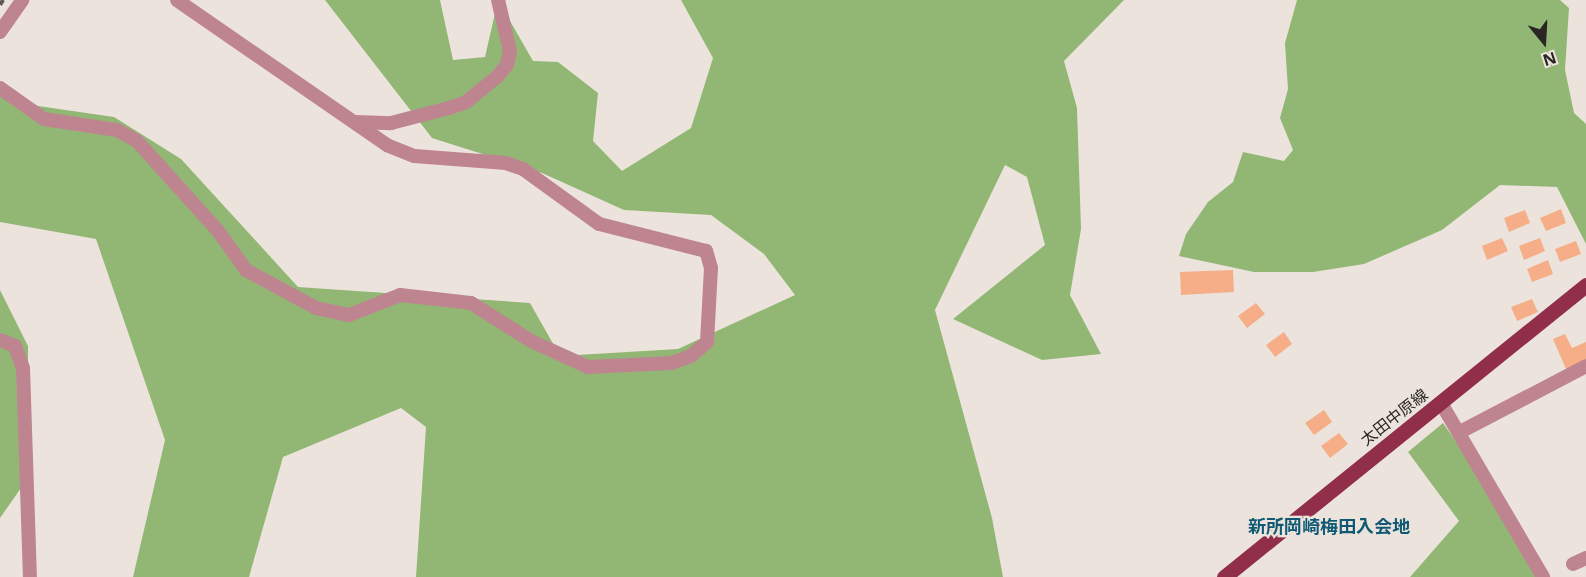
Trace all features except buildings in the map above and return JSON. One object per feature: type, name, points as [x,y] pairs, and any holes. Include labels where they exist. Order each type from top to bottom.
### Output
[{"type":"main road","name":"太田中原線","points":[[1224,577],[1586,285]]},
{"type":"street","points":[[0,32],[22,0]]},
{"type":"street","points":[[0,88],[44,119],[117,130],[137,141],[218,231],[246,270],[316,308],[349,315],[400,295],[471,303],[531,341],[588,367],[671,363],[691,356],[708,342],[711,268],[706,251],[599,224],[523,169],[506,163],[414,156],[387,145],[177,0]]},
{"type":"street","points":[[356,122],[391,123],[449,108],[466,102],[496,78],[507,65],[510,51],[498,0]]},
{"type":"street","points":[[0,340],[15,346],[23,368],[30,577]]},
{"type":"street","points":[[1460,432],[1586,366]]},
{"type":"street","points":[[1441,403],[1543,577]]},
{"type":"green space","points":[[325,0],[440,0],[453,60],[485,57],[498,0],[533,61],[558,62],[598,93],[593,141],[622,171],[691,128],[713,58],[681,0],[1124,0],[1064,61],[1077,108],[1081,229],[1070,295],[1101,354],[1042,360],[953,319],[1045,245],[1027,177],[1005,165],[935,310],[992,518],[1003,577],[416,577],[426,427],[401,408],[283,457],[249,577],[133,577],[165,440],[96,239],[0,222],[0,89],[38,106],[114,117],[181,159],[298,287],[530,303],[560,356],[678,349],[795,295],[764,254],[711,215],[624,210],[542,173],[432,138]]},
{"type":"green space","points":[[1297,0],[1560,0],[1569,8],[1565,70],[1574,113],[1586,124],[1586,244],[1557,187],[1500,185],[1442,230],[1364,264],[1313,272],[1254,272],[1179,256],[1186,234],[1208,202],[1233,182],[1243,152],[1284,161],[1293,150],[1280,118],[1288,89],[1285,43]]},
{"type":"green space","points":[[0,290],[28,346],[28,478],[0,518]]},
{"type":"green space","points":[[1443,423],[1523,538],[1543,577],[1410,577],[1459,521],[1408,452]]},
{"type":"railway","points":[[0,5],[3,0]]},
{"type":"district","name":"新所岡崎梅田入会地","points":[[1329,526]]}]
